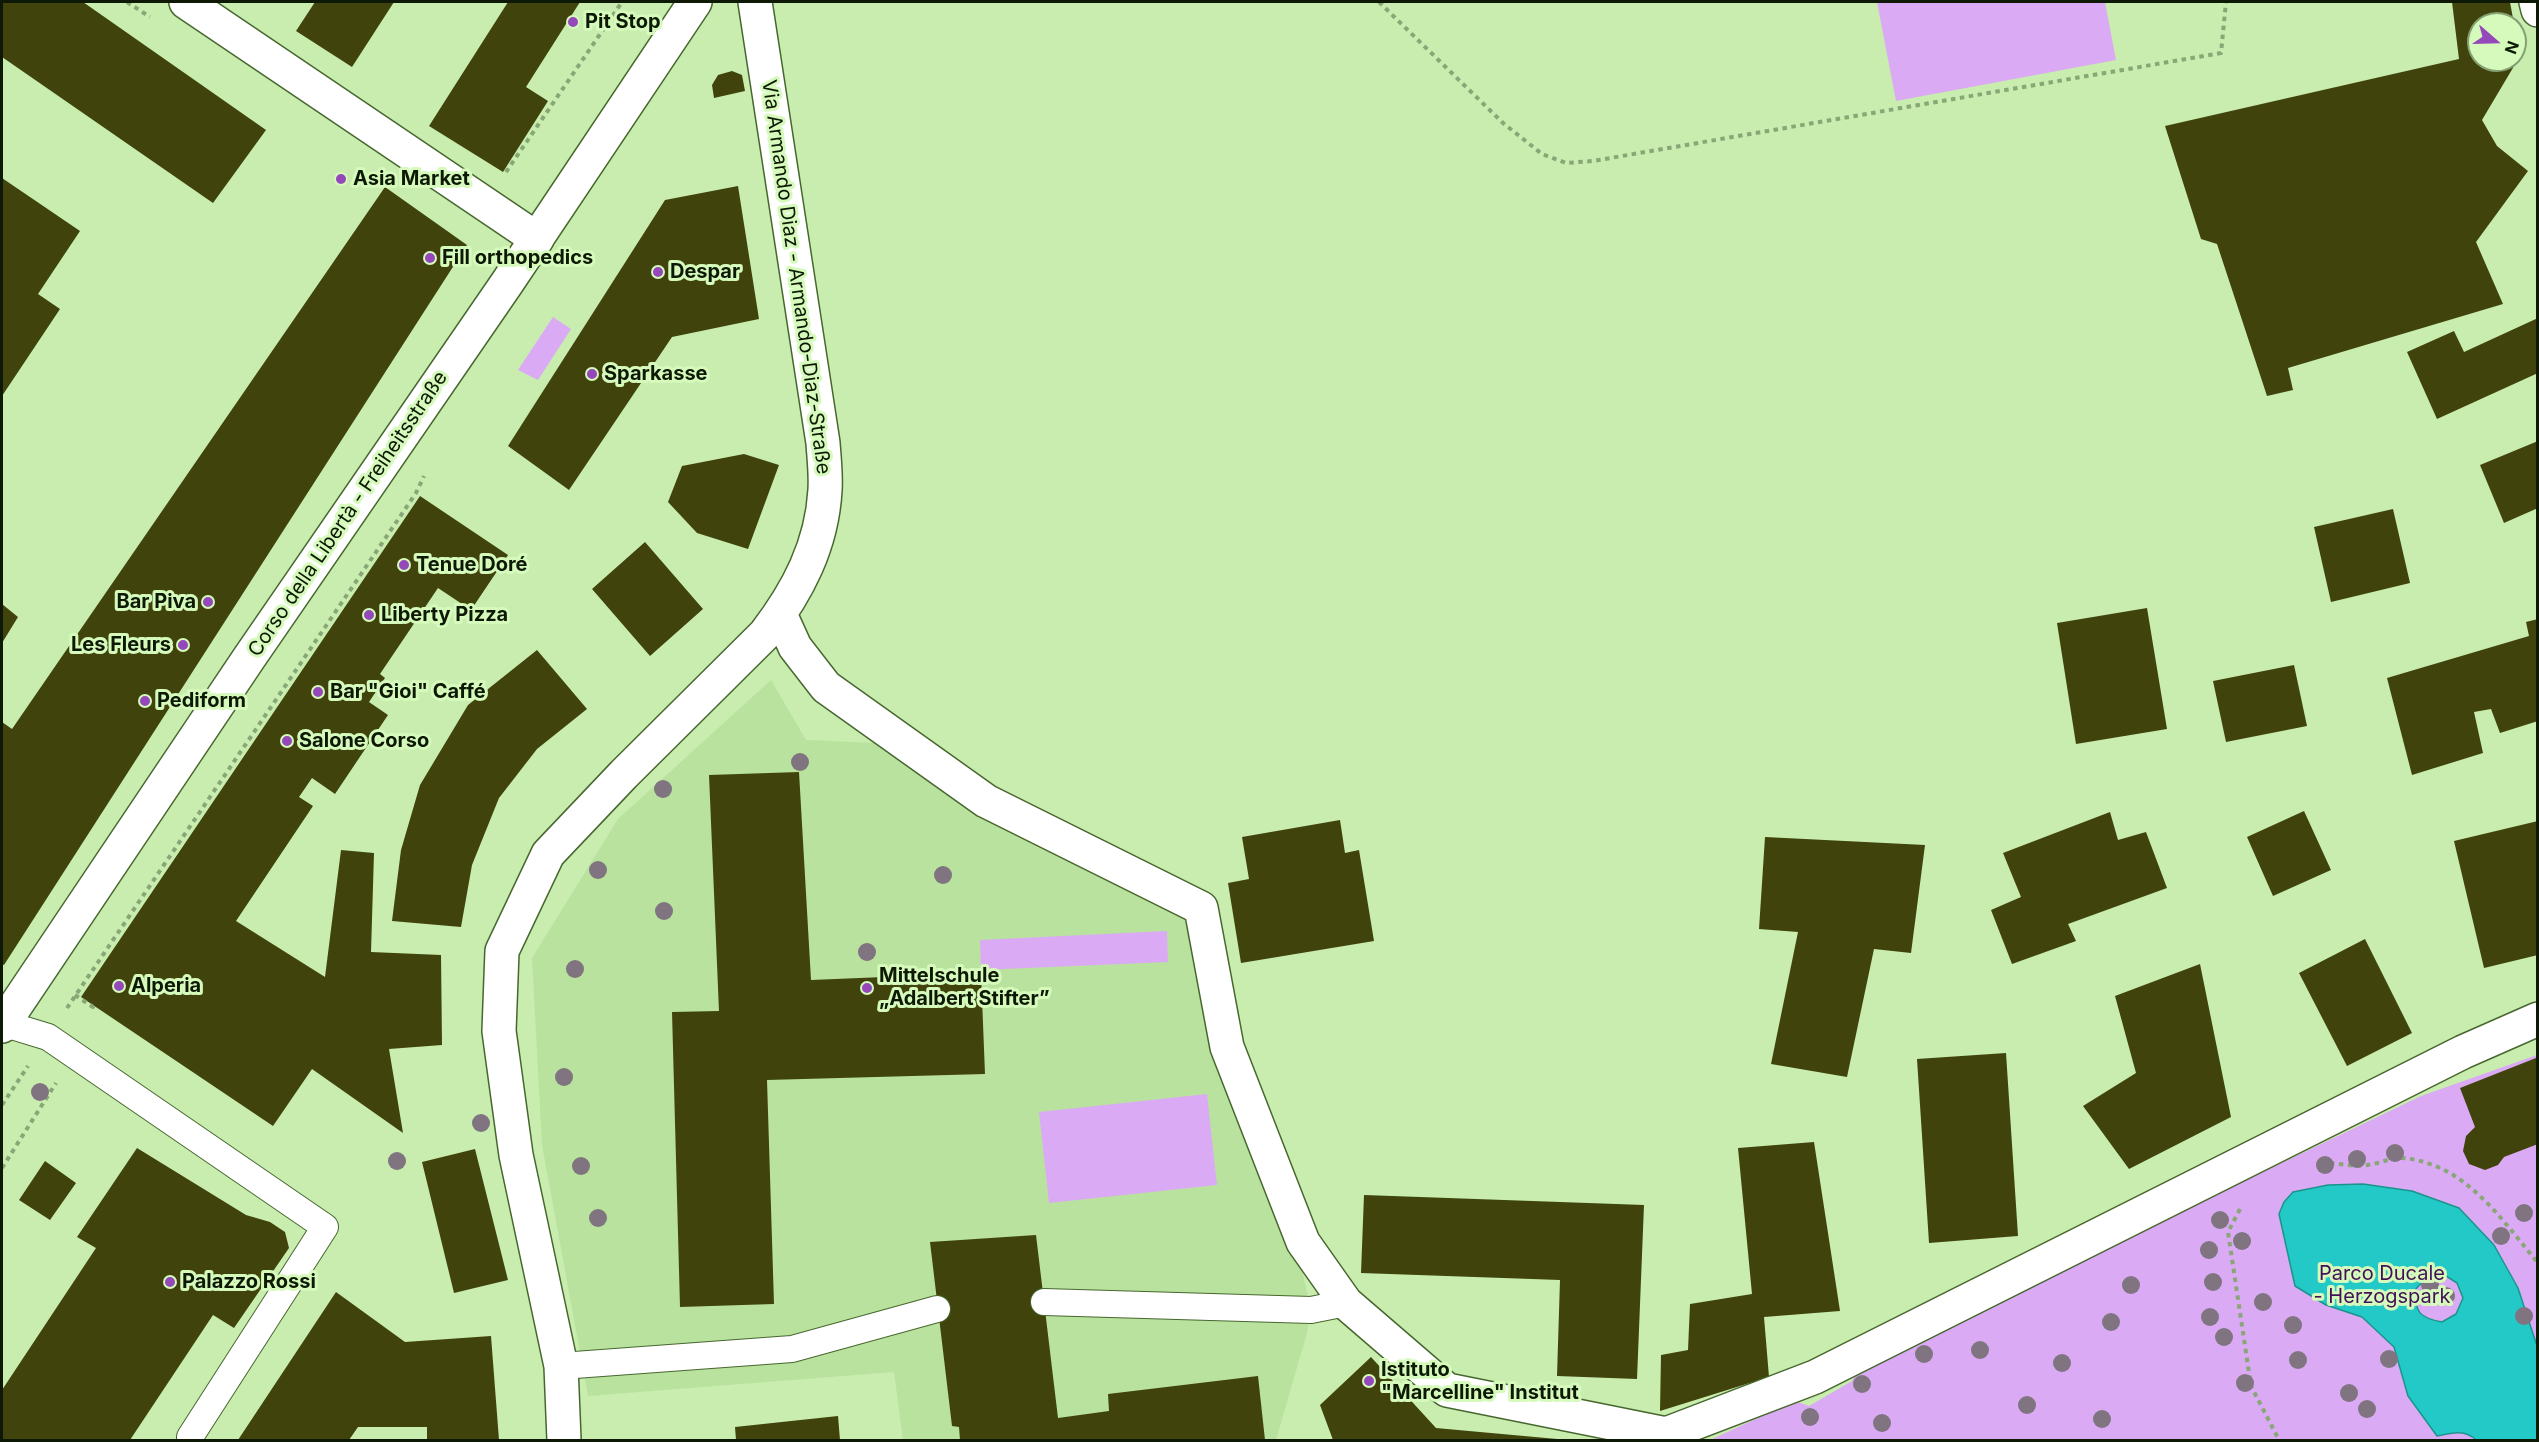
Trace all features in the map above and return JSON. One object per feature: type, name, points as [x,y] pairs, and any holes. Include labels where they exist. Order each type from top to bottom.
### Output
[{"type":"street","points":[[186,2],[537,239]]},
{"type":"street","name":"Corso della Libertà - Freiheitsstraße","points":[[2,1024],[249,658],[537,239],[695,2]]},
{"type":"street","name":"Via Armando Diaz - Armando-Diaz-Straße","points":[[564,1440],[561,1366],[516,1155],[499,1031],[502,951],[548,854],[624,774],[765,634],[804,574],[820,528],[825,488],[823,443],[755,2]]},
{"type":"street","points":[[2536,2],[2538,10]]},
{"type":"street","points":[[780,614],[795,647],[826,687],[986,801],[1201,908],[1227,1047],[1303,1242],[1346,1303],[1447,1390],[1667,1437],[1815,1377],[2463,1052],[2538,1019]]},
{"type":"lane","points":[[2,1024],[48,1037],[325,1227],[190,1437]]},
{"type":"lane","points":[[1044,1302],[1311,1310],[1346,1303]]},
{"type":"lane","points":[[561,1366],[792,1349],[938,1309]]},
{"type":"path","points":[[484,204],[622,2]]},
{"type":"path","points":[[1379,2],[1503,123],[1542,154],[1566,163],[1593,161],[2221,53],[2226,2]]},
{"type":"path","points":[[2,1105],[416,494],[425,473]]},
{"type":"path","points":[[75,995],[93,1007],[94,1005]]},
{"type":"path","points":[[2,1168],[55,1088],[58,1078]]},
{"type":"path","points":[[2324,1162],[2367,1166],[2400,1157],[2423,1161],[2452,1172],[2481,1195],[2538,1263]]},
{"type":"path","points":[[2244,1201],[2228,1232],[2251,1386],[2278,1440]]},
{"type":"shaded area","name":"Mittelschule „Adalbert Stifter”","points":[[771,680],[806,740],[874,743],[988,815],[1192,915],[1206,1017],[1239,1124],[1299,1257],[1311,1310],[1307,1333],[1276,1440],[903,1440],[894,1372],[588,1396],[542,1145],[532,958],[618,819]]},
{"type":"green space","points":[[1877,2],[2105,2],[2116,60],[1896,101]]},
{"type":"green space","points":[[553,317],[571,329],[538,380],[518,370]]},
{"type":"green space","points":[[1167,931],[1168,962],[981,970],[980,940]]},
{"type":"green space","name":"Parco Ducale - Herzogspark","points":[[2537,1055],[2537,1440],[1710,1440],[1795,1401],[1809,1406],[1852,1381],[1859,1366],[2421,1096]]},
{"type":"green space","points":[[1207,1094],[1217,1185],[1049,1203],[1039,1112]]},
{"type":"water","points":[[2363,1184],[2412,1191],[2459,1208],[2494,1245],[2518,1288],[2537,1346],[2537,1440],[2476,1440],[2467,1434],[2458,1433],[2437,1436],[2408,1396],[2394,1347],[2362,1317],[2326,1305],[2295,1286],[2279,1214],[2284,1202],[2293,1192],[2328,1185]],"holes":[[[2443,1274],[2457,1283],[2463,1298],[2456,1314],[2442,1322],[2428,1319],[2420,1313],[2416,1304],[2415,1290],[2427,1277]]]},
{"type":"building","points":[[2,2],[83,2],[266,130],[213,203],[2,57]]},
{"type":"building","points":[[315,2],[394,2],[352,67],[296,31]]},
{"type":"building","points":[[508,2],[580,2],[526,87],[548,101],[503,172],[429,126]]},
{"type":"building","points":[[2452,2],[2510,2],[2512,12],[2467,12],[2467,72],[2510,72],[2482,120],[2497,146],[2528,171],[2476,242],[2503,304],[2288,368],[2293,390],[2267,396],[2217,244],[2201,239],[2165,126],[2459,59]]},
{"type":"building","points":[[732,71],[742,75],[745,91],[714,98],[712,85],[718,75]]},
{"type":"building","points":[[2,178],[80,231],[38,294],[60,309],[2,396]]},
{"type":"building","points":[[738,186],[759,319],[672,337],[569,490],[508,446],[665,200]]},
{"type":"building","points":[[385,187],[467,245],[4,965],[2,964],[2,722],[12,729]]},
{"type":"building","points":[[2538,318],[2538,373],[2437,419],[2407,352],[2454,331],[2464,352]]},
{"type":"building","points":[[2538,441],[2538,508],[2504,523],[2480,465]]},
{"type":"building","points":[[744,454],[779,465],[748,549],[697,533],[668,502],[682,466]]},
{"type":"building","points":[[420,496],[508,555],[471,610],[438,588],[380,674],[385,678],[369,702],[388,715],[335,794],[312,778],[299,797],[313,806],[236,921],[325,977],[341,850],[374,853],[371,952],[441,955],[442,1045],[389,1049],[403,1133],[312,1069],[273,1126],[81,997]]},
{"type":"building","points":[[2393,509],[2410,583],[2331,602],[2314,527]]},
{"type":"building","points":[[645,542],[703,609],[650,656],[592,589]]},
{"type":"building","points":[[2,604],[18,617],[2,643]]},
{"type":"building","points":[[2147,608],[2167,729],[2076,744],[2057,623]]},
{"type":"building","points":[[2538,619],[2538,721],[2500,733],[2491,709],[2474,712],[2483,753],[2412,775],[2387,678],[2529,636],[2526,622]]},
{"type":"building","points":[[537,650],[587,709],[537,749],[499,798],[472,865],[461,927],[392,921],[401,850],[420,785],[468,705]]},
{"type":"building","points":[[2294,665],[2307,726],[2226,742],[2213,681]]},
{"type":"building","points":[[799,772],[811,980],[981,973],[985,1074],[767,1080],[774,1304],[680,1307],[672,1012],[719,1011],[709,775]]},
{"type":"building","points":[[2304,811],[2331,870],[2273,896],[2247,837]]},
{"type":"building","points":[[2110,812],[2118,840],[2146,832],[2167,888],[2068,924],[2076,941],[2012,964],[1991,910],[2021,897],[2003,853]]},
{"type":"building","points":[[1340,820],[1345,853],[1359,850],[1374,941],[1241,963],[1228,883],[1249,879],[1242,837]]},
{"type":"building","points":[[2538,821],[2538,955],[2484,968],[2454,841]]},
{"type":"building","points":[[1765,837],[1925,845],[1911,953],[1874,949],[1847,1077],[1771,1064],[1798,932],[1759,929]]},
{"type":"building","points":[[2365,939],[2412,1033],[2347,1066],[2299,973]]},
{"type":"building","points":[[2200,964],[2231,1117],[2129,1169],[2083,1106],[2136,1073],[2115,996]]},
{"type":"building","points":[[2006,1053],[2018,1236],[1929,1243],[1917,1059]]},
{"type":"building","points":[[2536,1058],[2538,1144],[2504,1157],[2498,1165],[2485,1170],[2469,1164],[2463,1151],[2466,1136],[2475,1127],[2460,1088]]},
{"type":"building","points":[[1814,1142],[1840,1311],[1764,1317],[1769,1377],[1660,1411],[1661,1355],[1688,1350],[1690,1304],[1752,1294],[1738,1148]]},
{"type":"building","name":"Palazzo Rossi","points":[[137,1148],[246,1215],[270,1222],[285,1232],[289,1248],[234,1328],[213,1315],[130,1440],[2,1440],[2,1390],[96,1248],[77,1237]]},
{"type":"building","points":[[475,1149],[508,1280],[454,1293],[422,1162]]},
{"type":"building","points":[[45,1161],[76,1183],[50,1220],[19,1200]]},
{"type":"building","points":[[1364,1195],[1644,1205],[1637,1379],[1557,1376],[1560,1280],[1361,1273]]},
{"type":"building","points":[[1036,1235],[1058,1418],[1109,1411],[1108,1394],[1258,1376],[1265,1440],[960,1440],[959,1427],[952,1426],[930,1242]]},
{"type":"building","points":[[336,1292],[405,1342],[491,1336],[499,1440],[427,1440],[427,1427],[358,1427],[349,1440],[238,1440]]},
{"type":"building","name":"Istituto \"Marcelline\" Institut","points":[[1371,1357],[1436,1428],[1568,1440],[1333,1440],[1320,1405]]},
{"type":"building","points":[[838,1416],[840,1440],[736,1440],[735,1427]]},
{"type":"place","name":"Pit Stop","points":[[573,22]]},
{"type":"place","name":"Asia Market","points":[[341,179]]},
{"type":"place","name":"Fill orthopedics","points":[[430,258]]},
{"type":"place","name":"Despar","points":[[658,272]]},
{"type":"place","name":"Sparkasse","points":[[592,374]]},
{"type":"place","name":"Tenue Doré","points":[[404,565]]},
{"type":"place","name":"Bar Piva","points":[[208,602]]},
{"type":"place","name":"Liberty Pizza","points":[[369,615]]},
{"type":"place","name":"Les Fleurs","points":[[183,645]]},
{"type":"place","name":"Bar \"Gioi\" Caffé","points":[[318,692]]},
{"type":"place","name":"Pediform","points":[[145,701]]},
{"type":"place","name":"Salone Corso","points":[[287,741]]},
{"type":"place","name":"Alperia","points":[[119,986]]},
{"type":"place","name":"Mittelschule „Adalbert Stifter”","points":[[867,988]]},
{"type":"place","name":"Palazzo Rossi","points":[[170,1282]]},
{"type":"place","name":"Istituto \"Marcelline\" Institut","points":[[1369,1381]]}]
